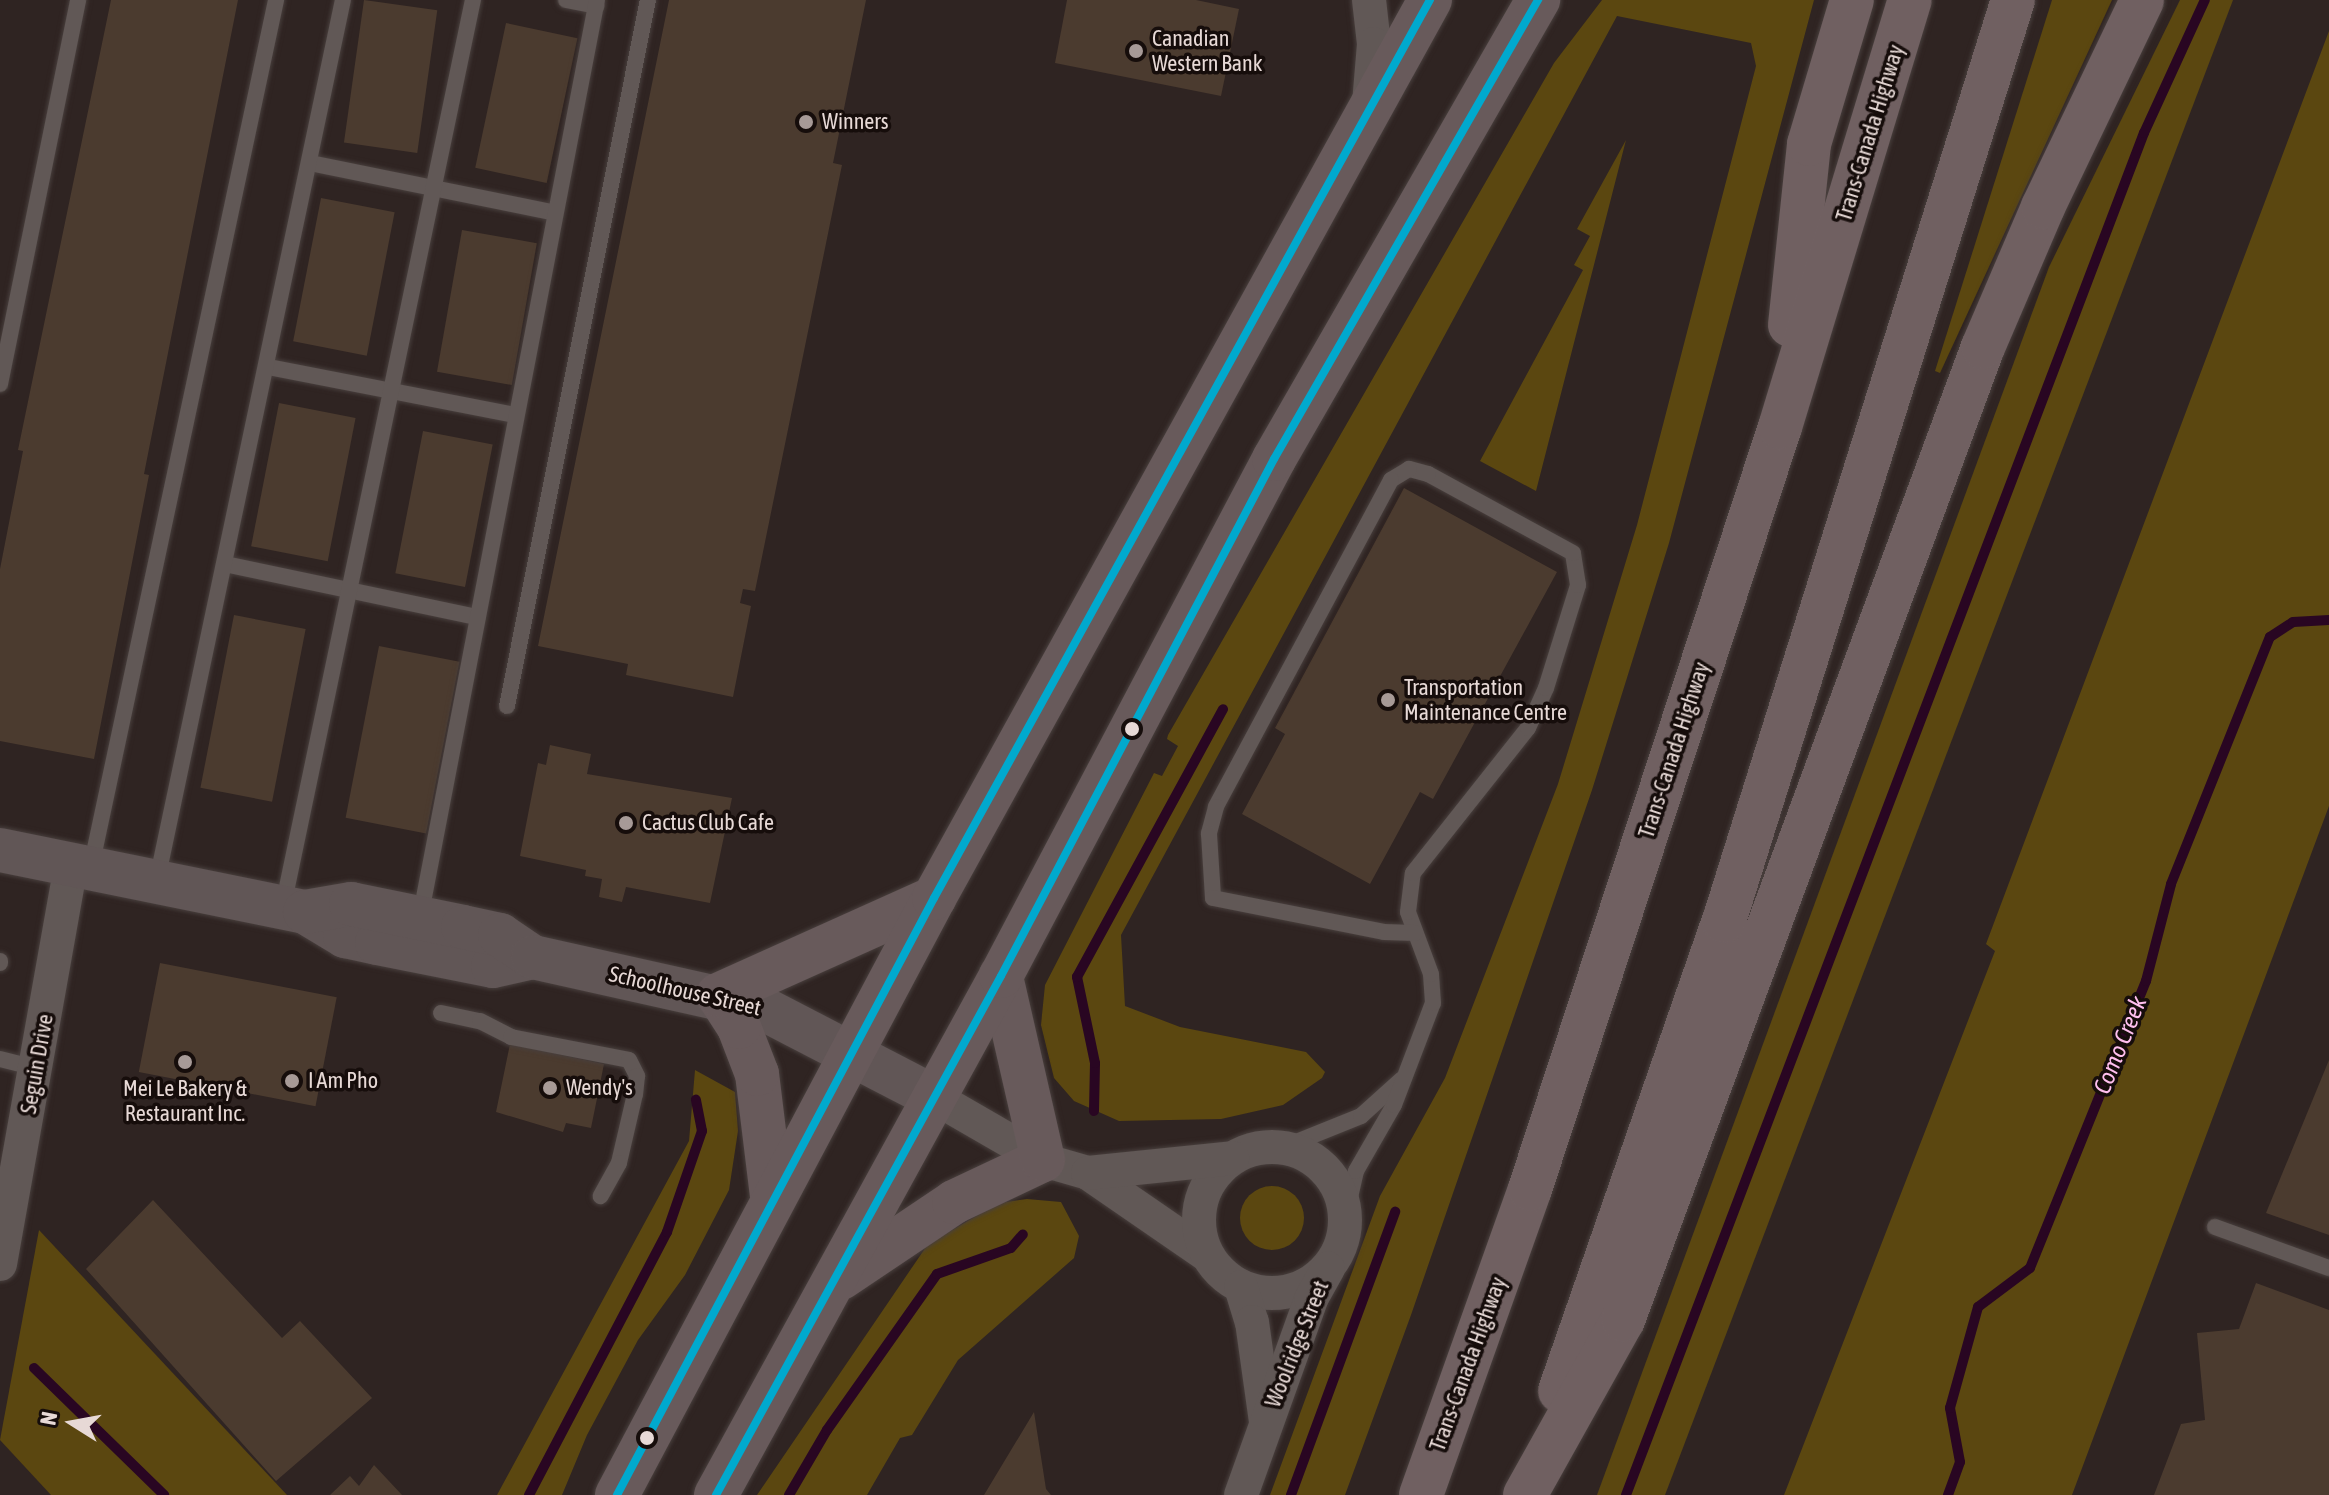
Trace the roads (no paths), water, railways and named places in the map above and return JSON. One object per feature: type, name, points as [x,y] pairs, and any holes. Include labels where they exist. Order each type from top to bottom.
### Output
[{"type":"highway","points":[[1780,427],[1809,144],[1852,0]]},
{"type":"highway","name":"Trans-Canada Highway","points":[[1421,1495],[1530,1189],[1780,427],[1910,0]]},
{"type":"highway","points":[[1525,1495],[1724,921],[2013,0]]},
{"type":"highway","points":[[1525,1495],[1623,1320],[1983,347],[2043,207],[2142,0]]},
{"type":"main road","points":[[617,1495],[772,1196],[854,1053],[934,898],[1430,0]]},
{"type":"main road","points":[[716,1495],[836,1282],[932,1096],[1001,976],[1274,459],[1538,0]]},
{"type":"main road","name":"Schoolhouse Street","points":[[0,850],[294,910],[345,936],[493,966],[533,957]]},
{"type":"main road","points":[[772,1196],[757,1074],[739,1027],[718,995],[934,898]]},
{"type":"main road","name":"Schoolhouse Street","points":[[294,910],[351,904],[500,935],[533,957],[718,995],[801,1024],[932,1096]]},
{"type":"main road","points":[[836,1282],[954,1202],[1043,1160],[1001,976]]},
{"type":"street","points":[[1369,0],[1374,44],[1369,106]]},
{"type":"street","name":"Seguin Drive","points":[[0,1264],[10,1148],[37,1068],[81,866]]},
{"type":"street","name":"Schoolhouse Street","points":[[932,1096],[1043,1160],[1088,1173],[1207,1255]]},
{"type":"street","points":[[1266,1146],[1284,1147],[1307,1155],[1327,1170],[1340,1191],[1346,1215],[1339,1250],[1330,1266],[1289,1292],[1265,1293],[1241,1287],[1207,1255],[1199,1213],[1216,1172],[1232,1158],[1266,1146]]},
{"type":"street","name":"Schoolhouse Street","points":[[1088,1173],[1232,1158]]},
{"type":"street","name":"Woolridge Street","points":[[1241,1495],[1311,1299],[1330,1266]]},
{"type":"street","name":"Woolridge Street","points":[[1241,1287],[1252,1322],[1266,1422]]},
{"type":"lane","points":[[0,384],[78,0]]},
{"type":"lane","points":[[81,866],[276,0]]},
{"type":"lane","points":[[157,882],[343,0]]},
{"type":"lane","points":[[294,910],[349,590],[473,0]]},
{"type":"lane","points":[[420,918],[597,3],[566,0]]},
{"type":"lane","points":[[507,706],[648,0]]},
{"type":"lane","points":[[310,163],[555,213]]},
{"type":"lane","points":[[268,367],[515,415]]},
{"type":"lane","points":[[1346,1215],[1356,1171],[1406,1075],[1434,991],[1415,933],[1408,912],[1413,873],[1528,728],[1546,688],[1578,585],[1573,553],[1428,474],[1409,469],[1391,480],[1216,807],[1209,834],[1213,898],[1384,932],[1415,933]]},
{"type":"lane","points":[[225,564],[477,617]]},
{"type":"lane","points":[[441,1013],[480,1021],[511,1037],[629,1060],[637,1076],[635,1094],[619,1163],[601,1196]]},
{"type":"lane","points":[[0,1059],[37,1068]]},
{"type":"lane","points":[[1284,1147],[1361,1116],[1406,1075]]},
{"type":"lane","points":[[2215,1227],[2329,1268]]},
{"type":"waterway","points":[[1626,1495],[2144,133],[2205,0]]},
{"type":"waterway","name":"Como Creek","points":[[1948,1495],[1960,1462],[1950,1408],[1978,1307],[2030,1268],[2146,981],[2171,884],[2270,637],[2293,622],[2329,620]]},
{"type":"waterway","points":[[1094,1111],[1095,1063],[1077,977],[1223,709]]},
{"type":"waterway","points":[[529,1495],[667,1232],[702,1131],[696,1100]]},
{"type":"waterway","points":[[1291,1495],[1395,1212]]},
{"type":"waterway","points":[[789,1495],[827,1430],[937,1274],[1011,1248],[1023,1234]]},
{"type":"waterway","points":[[34,1368],[164,1495]]},
{"type":"place","name":"Canadian Western Bank","points":[[1136,51]]},
{"type":"place","name":"Winners","points":[[806,122]]},
{"type":"place","name":"Transportation Maintenance Centre","points":[[1388,700]]},
{"type":"place","name":"Cactus Club Cafe","points":[[626,823]]},
{"type":"place","name":"Mei Le Bakery & Restaurant Inc.","points":[[185,1062]]},
{"type":"place","name":"I Am Pho","points":[[292,1081]]},
{"type":"place","name":"Wendy's","points":[[550,1088]]}]
